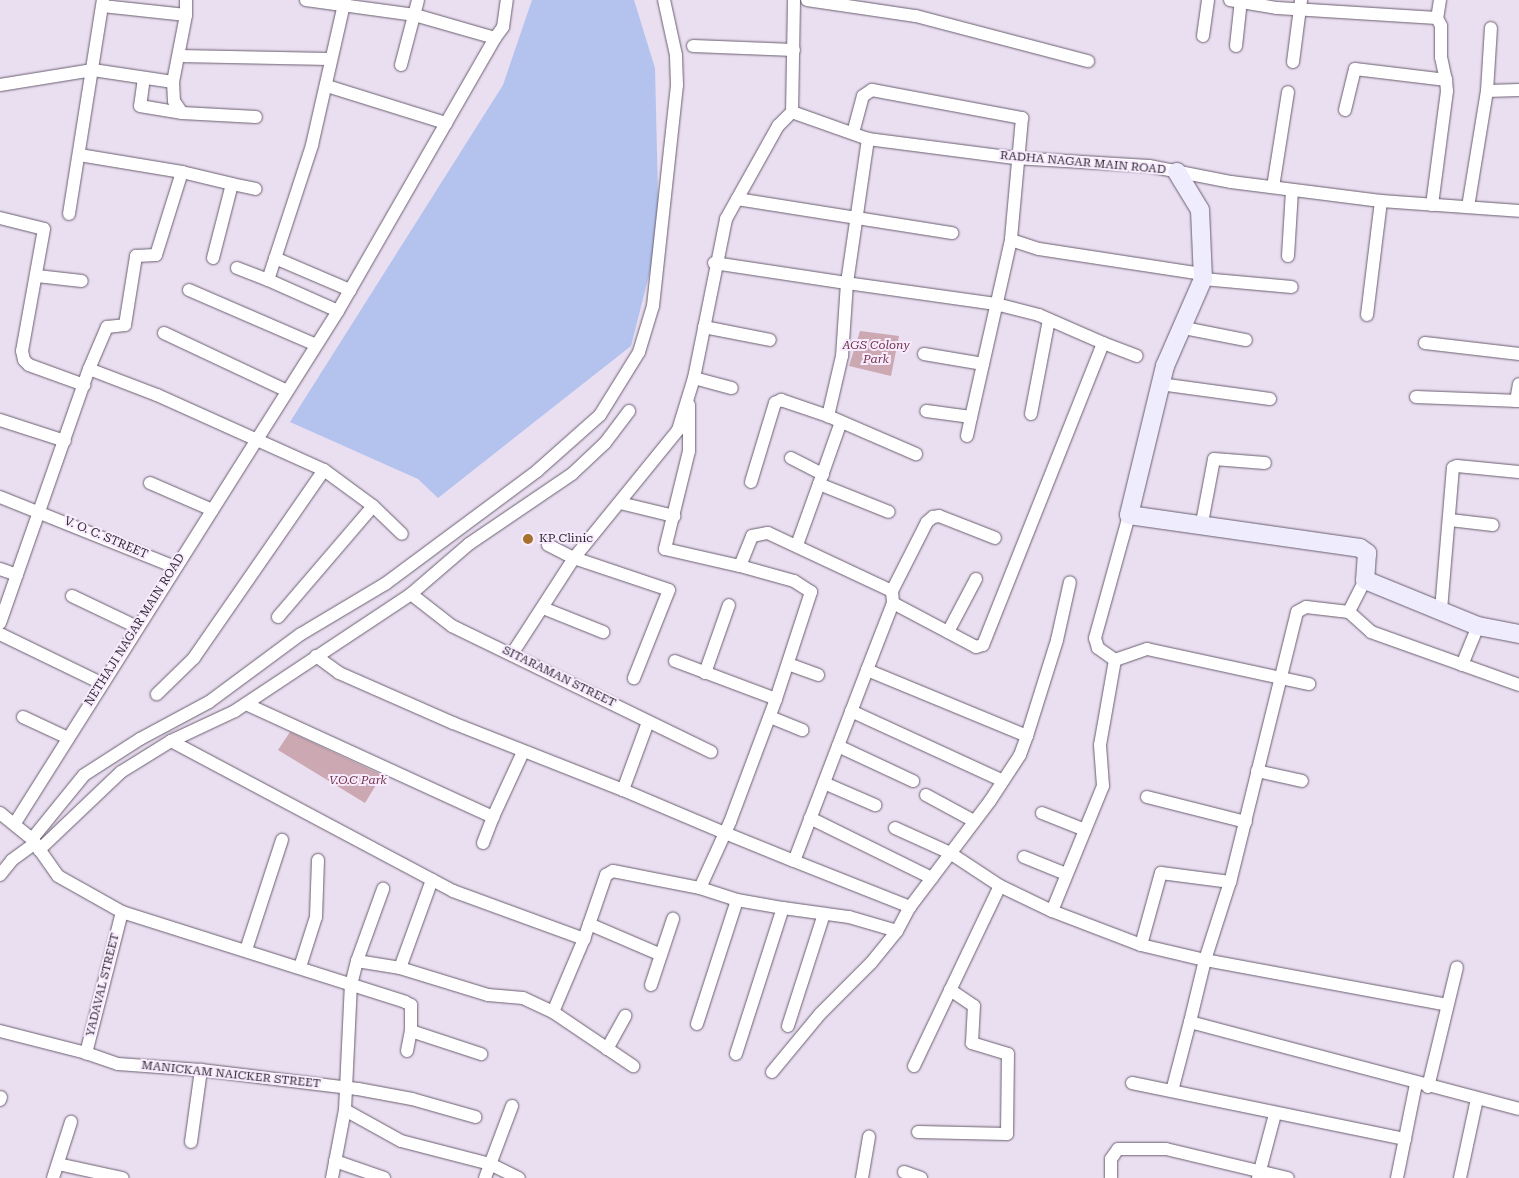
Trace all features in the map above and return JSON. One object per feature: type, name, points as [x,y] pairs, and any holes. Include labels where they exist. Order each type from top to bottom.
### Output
[{"type":"street","points":[[182,113],[174,101],[173,82],[180,56],[186,16],[186,0]]},
{"type":"street","points":[[306,0],[380,5],[495,38]]},
{"type":"street","points":[[401,66],[416,15],[418,0]]},
{"type":"street","name":"NETHAJI NAGAR MAIN ROAD","points":[[15,823],[338,311],[503,27],[507,0]]},
{"type":"street","points":[[35,844],[84,775],[140,739],[209,702],[301,634],[385,584],[537,471],[600,416],[639,352],[653,306],[677,85],[676,55],[664,0]]},
{"type":"street","points":[[512,654],[574,558],[678,430],[689,401],[704,327],[714,263],[726,219],[778,126],[792,112],[794,0]]},
{"type":"street","points":[[807,0],[916,16],[1088,61]]},
{"type":"street","points":[[1203,36],[1208,0]]},
{"type":"street","points":[[1432,205],[1447,91],[1441,57],[1441,26],[1437,18],[1440,0]]},
{"type":"street","points":[[1236,46],[1237,1],[1437,18]]},
{"type":"street","points":[[69,214],[102,3],[186,16]]},
{"type":"street","points":[[268,280],[328,86],[329,59],[344,4]]},
{"type":"street","points":[[1293,62],[1301,5]]},
{"type":"street","points":[[1468,207],[1487,91],[1491,28]]},
{"type":"street","points":[[693,46],[794,50]]},
{"type":"street","points":[[180,56],[329,59]]},
{"type":"street","points":[[1345,110],[1356,69],[1446,80]]},
{"type":"street","points":[[0,85],[93,70],[173,82]]},
{"type":"street","points":[[144,78],[140,106],[182,113],[256,117]]},
{"type":"street","points":[[328,86],[446,123]]},
{"type":"street","points":[[853,133],[863,96],[872,90],[1019,116],[1023,124],[1011,240],[967,436]]},
{"type":"street","points":[[1487,91],[1519,90]]},
{"type":"street","points":[[1273,188],[1288,92]]},
{"type":"street","name":"RADHA NAGAR MAIN ROAD","points":[[792,112],[868,139],[1018,159],[1149,166],[1273,188],[1381,201],[1519,211]]},
{"type":"street","points":[[828,416],[842,356],[847,283],[868,139]]},
{"type":"street","points":[[79,155],[182,172],[255,190]]},
{"type":"street","points":[[0,623],[37,509],[65,441],[89,370],[107,327],[124,325],[136,256],[156,255],[182,172]]},
{"type":"street","points":[[1115,660],[1098,648],[1095,638],[1128,516],[1160,384],[1203,277],[1200,210],[1177,172]]},
{"type":"street","points":[[213,258],[232,184]]},
{"type":"street","points":[[1288,256],[1292,190]]},
{"type":"street","points":[[737,199],[952,233]]},
{"type":"street","points":[[1367,315],[1381,201]]},
{"type":"street","points":[[0,218],[44,229],[22,356],[29,365],[84,385]]},
{"type":"street","points":[[1011,240],[1039,249],[1203,277],[1292,287]]},
{"type":"street","points":[[275,258],[350,290]]},
{"type":"street","points":[[714,263],[996,304],[1049,320],[1137,356]]},
{"type":"street","points":[[237,268],[338,311]]},
{"type":"street","points":[[37,276],[82,281]]},
{"type":"street","points":[[189,290],[316,345]]},
{"type":"street","points":[[1031,414],[1049,320]]},
{"type":"street","points":[[704,327],[770,340]]},
{"type":"street","points":[[1184,328],[1246,340]]},
{"type":"street","points":[[164,333],[287,391]]},
{"type":"street","points":[[740,566],[756,534],[768,533],[797,545],[892,597],[976,647],[983,645],[1103,343]]},
{"type":"street","points":[[1425,343],[1519,354]]},
{"type":"street","points":[[924,354],[983,364]]},
{"type":"street","points":[[89,370],[257,438],[324,470],[373,506],[402,534]]},
{"type":"street","points":[[694,378],[732,388]]},
{"type":"street","points":[[1160,384],[1270,399]]},
{"type":"street","points":[[1416,397],[1518,401],[1519,384]]},
{"type":"street","points":[[751,482],[775,403],[781,400],[828,416],[916,454]]},
{"type":"street","points":[[689,401],[689,451],[665,549],[740,566],[794,581],[811,592],[770,717],[725,833],[700,888]]},
{"type":"street","points":[[0,875],[12,860],[35,844],[121,772],[171,741],[246,704],[411,594],[469,544],[572,474],[605,443],[629,411]]},
{"type":"street","points":[[926,411],[971,417]]},
{"type":"street","points":[[0,420],[65,441]]},
{"type":"street","points":[[797,545],[841,422]]},
{"type":"street","points":[[790,458],[821,479],[889,512]]},
{"type":"street","points":[[1202,528],[1209,472],[1214,459],[1265,463]]},
{"type":"street","points":[[1441,610],[1455,467],[1519,472]]},
{"type":"street","points":[[157,694],[194,658],[324,470]]},
{"type":"street","points":[[150,483],[212,510]]},
{"type":"street","name":"V. O. C. STREET","points":[[0,497],[37,509],[175,568]]},
{"type":"street","points":[[620,503],[674,516]]},
{"type":"street","points":[[278,617],[373,506]]},
{"type":"street","points":[[794,861],[867,670],[892,597],[927,522],[933,517],[939,516],[995,538]]},
{"type":"street","points":[[1128,516],[1202,528],[1360,548],[1367,553],[1365,580],[1349,612]]},
{"type":"street","points":[[1450,520],[1493,525]]},
{"type":"street","points":[[548,545],[574,558],[669,590],[634,678]]},
{"type":"street","points":[[0,569],[17,575]]},
{"type":"street","points":[[948,632],[976,579]]},
{"type":"street","points":[[1365,580],[1478,626],[1519,634]]},
{"type":"street","points":[[772,1072],[820,1014],[872,963],[897,931],[910,907],[1003,780],[1028,736],[1057,640],[1070,582]]},
{"type":"street","name":"SITARAMAN STREET","points":[[411,594],[446,622],[711,752]]},
{"type":"street","points":[[72,596],[137,627]]},
{"type":"street","points":[[706,673],[729,605]]},
{"type":"street","points":[[1172,1092],[1205,960],[1230,882],[1246,822],[1279,677],[1297,612],[1306,607],[1349,612],[1371,632],[1519,685]]},
{"type":"street","points":[[543,608],[603,632]]},
{"type":"street","points":[[1462,665],[1478,626]]},
{"type":"street","points":[[0,634],[102,683]]},
{"type":"street","points":[[1115,660],[1147,648],[1309,684]]},
{"type":"street","points":[[316,656],[339,673],[523,752],[623,790],[910,907]]},
{"type":"street","points":[[1052,911],[1102,786],[1100,745],[1115,660]]},
{"type":"street","points":[[675,661],[776,699]]},
{"type":"street","points":[[788,664],[818,675]]},
{"type":"street","points":[[867,670],[1028,736]]},
{"type":"street","points":[[246,704],[493,817]]},
{"type":"street","points":[[851,711],[1003,780]]},
{"type":"street","points":[[23,717],[68,738]]},
{"type":"street","points":[[770,717],[803,730]]},
{"type":"street","points":[[623,790],[648,722]]},
{"type":"street","points":[[171,741],[453,891],[584,939]]},
{"type":"street","points":[[838,746],[913,780]]},
{"type":"street","points":[[483,843],[523,752]]},
{"type":"street","points":[[1257,771],[1302,781]]},
{"type":"street","points":[[824,783],[875,805]]},
{"type":"street","points":[[926,795],[974,821]]},
{"type":"street","points":[[1147,797],[1246,822]]},
{"type":"street","points":[[1042,813],[1085,830]]},
{"type":"street","points":[[0,814],[15,823],[35,844],[58,876],[70,885],[122,912],[300,967],[411,1005],[411,1031],[407,1051]]},
{"type":"street","points":[[810,818],[932,878]]},
{"type":"street","points":[[895,828],[950,853],[1000,886],[1052,911],[1141,945],[1205,960],[1448,1004]]},
{"type":"street","points":[[246,950],[282,840]]},
{"type":"street","points":[[1024,857],[1066,874]]},
{"type":"street","points":[[300,967],[316,917],[318,860]]},
{"type":"street","points":[[553,1012],[584,939],[606,875],[613,871],[700,888],[737,900],[849,917],[897,931]]},
{"type":"street","points":[[1141,945],[1162,873],[1230,882]]},
{"type":"street","points":[[400,968],[432,880]]},
{"type":"street","points":[[914,1066],[1000,886]]},
{"type":"street","points":[[332,1178],[344,1110],[351,985],[357,961],[383,890]]},
{"type":"street","points":[[697,1024],[737,900]]},
{"type":"street","points":[[736,1054],[783,908]]},
{"type":"street","name":"YADAVAL STREET","points":[[118,1064],[86,1053],[122,912]]},
{"type":"street","points":[[788,1026],[824,914]]},
{"type":"street","points":[[651,985],[673,919]]},
{"type":"street","points":[[589,924],[661,955]]},
{"type":"street","points":[[357,961],[400,968],[488,995],[523,998],[553,1012],[633,1066]]},
{"type":"street","points":[[1397,1178],[1405,1139],[1448,1004],[1456,967]]},
{"type":"street","points":[[918,1132],[1007,1134],[1008,1054],[972,1043],[974,1006],[950,990]]},
{"type":"street","points":[[607,1049],[625,1016]]},
{"type":"street","points":[[1190,1022],[1422,1085],[1519,1109]]},
{"type":"street","points":[[0,1031],[86,1053]]},
{"type":"street","points":[[411,1031],[481,1054]]},
{"type":"street","name":"MANICKAM NAICKER STREET","points":[[118,1064],[201,1070],[344,1087],[412,1099],[475,1117]]},
{"type":"street","points":[[191,1142],[201,1070]]},
{"type":"street","points":[[1132,1083],[1275,1114],[1405,1139]]},
{"type":"street","points":[[1460,1178],[1477,1099]]},
{"type":"street","points":[[485,1178],[512,1106]]},
{"type":"street","points":[[344,1110],[402,1141],[490,1164],[519,1178]]},
{"type":"street","points":[[1258,1175],[1275,1114]]},
{"type":"street","points":[[53,1178],[71,1122]]},
{"type":"street","points":[[862,1178],[868,1137]]},
{"type":"street","points":[[1111,1178],[1111,1159],[1118,1149],[1187,1151],[1258,1175],[1288,1178]]},
{"type":"street","points":[[335,1161],[384,1178]]},
{"type":"street","points":[[58,1164],[122,1178]]},
{"type":"street","points":[[904,1172],[922,1178]]},
{"type":"green space","name":"AGS Colony Park","points":[[860,331],[899,336],[891,376],[849,366]]},
{"type":"green space","name":"V.O.C Park","points":[[290,732],[382,775],[365,803],[278,750]]},
{"type":"water","points":[[532,0],[634,0],[655,68],[659,236],[631,346],[438,498],[418,479],[290,422],[503,85]]},
{"type":"place","name":"KP Clinic","points":[[528,539]]}]
